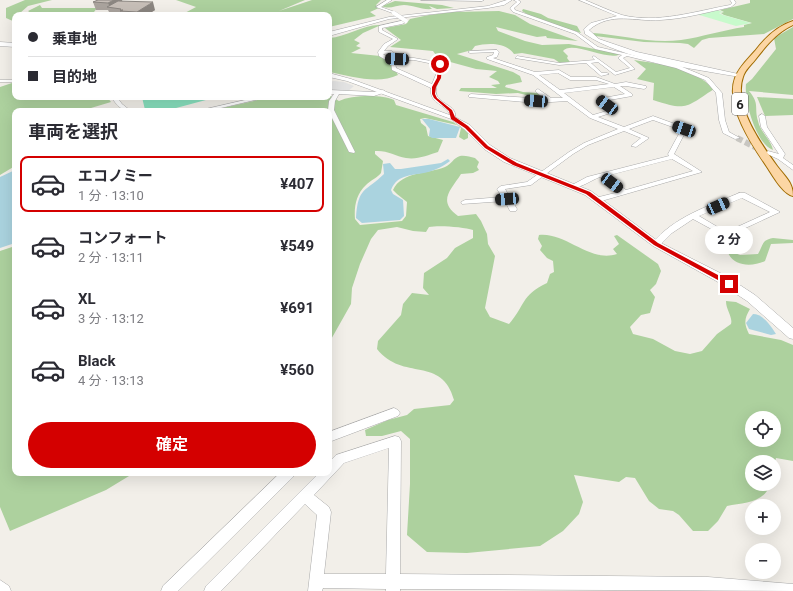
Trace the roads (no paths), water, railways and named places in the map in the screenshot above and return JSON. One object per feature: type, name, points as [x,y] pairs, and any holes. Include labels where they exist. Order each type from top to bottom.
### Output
[{"type":"main road","name":"6","points":[[793,23],[769,37],[740,75],[737,94],[745,121],[766,159],[793,193]]},
{"type":"street","points":[[380,52],[386,45],[396,39],[380,31],[380,28],[387,25],[401,24],[406,21],[394,13],[378,6],[390,0]]},
{"type":"street","points":[[423,0],[482,0]]},
{"type":"street","points":[[332,33],[388,18],[488,7],[502,4],[510,0]]},
{"type":"street","points":[[516,0],[519,2],[512,8],[514,11],[576,32],[584,37],[588,44],[597,48],[627,55],[644,61],[678,67],[707,79],[719,93],[722,120],[726,133],[737,138]]},
{"type":"street","points":[[581,0],[622,16],[638,19],[660,19],[731,6],[734,3],[732,0]]},
{"type":"street","points":[[622,16],[591,26],[586,30],[587,33],[601,42],[651,57],[740,75]]},
{"type":"street","points":[[0,44],[12,45]]},
{"type":"street","points":[[470,52],[495,51],[497,52],[495,56],[489,58],[535,74],[592,117],[646,138],[634,146]]},
{"type":"street","points":[[380,52],[392,52]]},
{"type":"street","points":[[380,52],[381,55],[392,62],[394,70],[434,87]]},
{"type":"street","points":[[407,59],[413,52]]},
{"type":"street","points":[[591,55],[614,74]]},
{"type":"street","points":[[586,61],[601,75],[614,74],[632,69],[620,58],[627,55]]},
{"type":"street","points":[[517,57],[559,64],[599,61]]},
{"type":"street","points":[[386,58],[407,59],[440,64],[439,78],[434,87],[434,94],[436,98],[451,111],[453,118]]},
{"type":"street","points":[[535,74],[558,71],[570,79],[592,77],[605,79],[630,96],[600,100],[614,110],[592,117]]},
{"type":"street","points":[[332,76],[383,92],[453,118],[467,127],[477,138],[497,154],[515,164],[541,175],[574,186],[598,200],[656,244],[722,279],[751,298],[793,335]]},
{"type":"street","points":[[0,81],[12,81]]},
{"type":"street","points":[[559,92],[626,84],[644,87]]},
{"type":"street","points":[[538,91],[551,101]]},
{"type":"street","points":[[332,92],[374,94],[383,92]]},
{"type":"street","points":[[331,108],[332,101],[337,93]]},
{"type":"street","points":[[471,96],[551,101],[569,99]]},
{"type":"street","points":[[116,100],[124,108]]},
{"type":"street","points":[[214,108],[251,100]]},
{"type":"street","points":[[332,112],[352,152]]},
{"type":"street","points":[[762,116],[764,127],[782,154],[780,158]]},
{"type":"street","points":[[513,209],[501,189],[503,187],[529,184],[581,147],[653,118],[684,129],[671,154],[673,157]]},
{"type":"street","points":[[768,153],[780,158],[793,168]]},
{"type":"street","points":[[574,186],[590,178],[673,157],[699,172],[598,200]]},
{"type":"street","points":[[601,175],[624,192]]},
{"type":"street","points":[[656,244],[669,231],[693,216],[742,195],[776,212],[726,236],[693,216]]},
{"type":"street","points":[[465,202],[507,199]]},
{"type":"street","points":[[332,435],[394,413]]},
{"type":"street","points":[[332,468],[340,459],[395,441],[393,586]]},
{"type":"street","points":[[168,591],[286,476]]},
{"type":"street","points":[[211,591],[324,476]]},
{"type":"street","points":[[305,496],[324,512],[315,586],[709,587],[792,591]]},
{"type":"street","points":[[0,587],[4,591]]},
{"type":"water","points":[[422,119],[429,119],[460,127],[456,138],[432,138],[429,136],[430,129]]},
{"type":"water","points":[[448,159],[450,161],[439,168],[428,172],[406,176],[394,185],[391,190],[393,194],[403,200],[404,216],[400,220],[362,223],[356,218],[361,195],[384,174],[383,164],[390,163],[395,169],[401,169],[441,163]]},
{"type":"water","points":[[12,171],[12,244],[0,248],[0,177]]},
{"type":"water","points":[[753,314],[763,318],[776,334],[771,335],[749,329],[746,323]]},
{"type":"tunnel","points":[[737,138],[763,151]]}]
